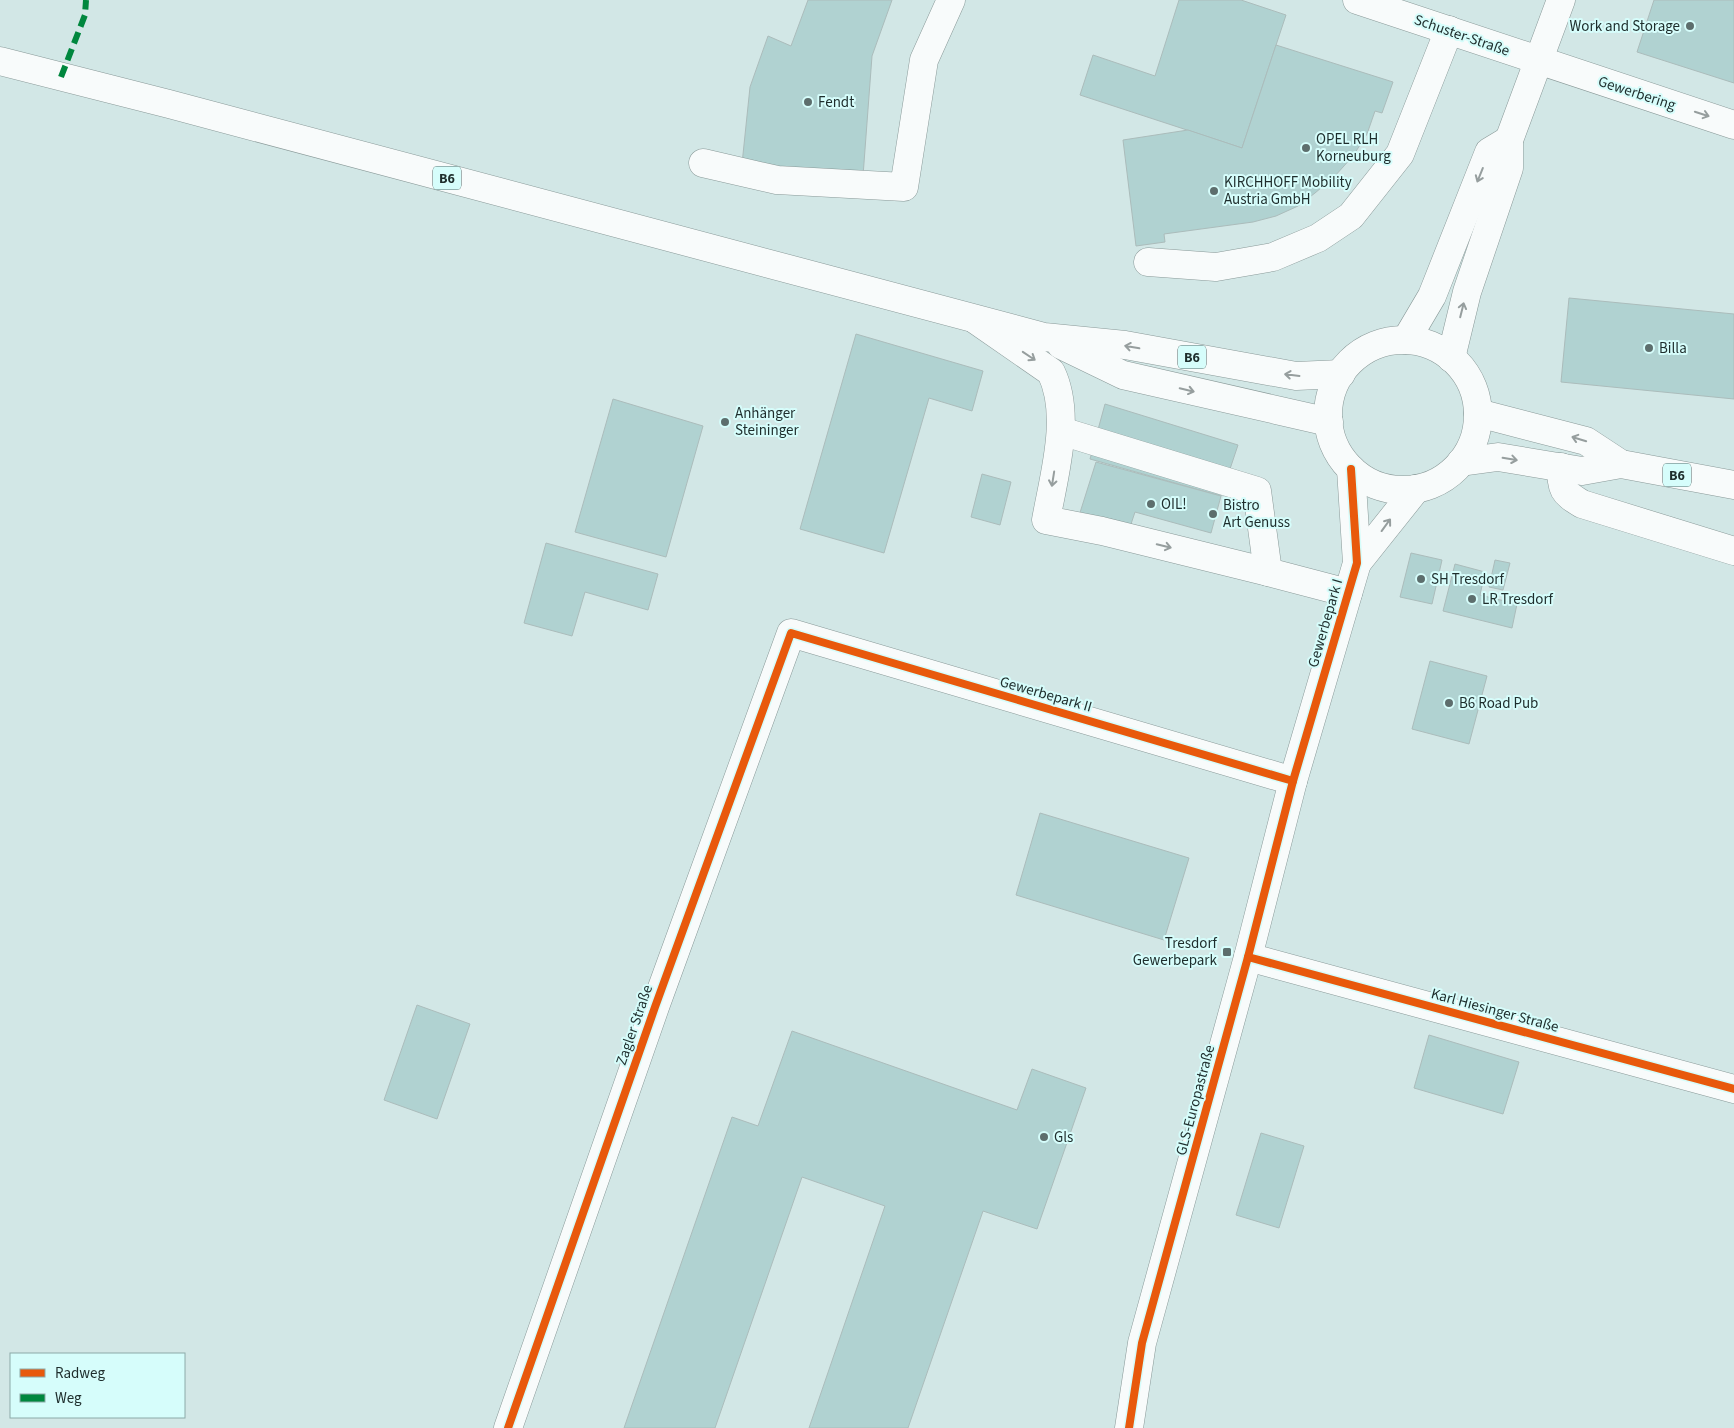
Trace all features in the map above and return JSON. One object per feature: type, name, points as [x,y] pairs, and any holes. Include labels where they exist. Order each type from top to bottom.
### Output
[{"type":"street","points":[[703,163],[777,180],[904,187],[924,60],[951,0]]},
{"type":"street","name":"Schuster-Straße","points":[[1357,0],[1539,61]]},
{"type":"street","points":[[1452,358],[1467,292],[1509,168],[1509,140],[1562,0]]},
{"type":"street","points":[[1148,262],[1216,267],[1273,256],[1318,238],[1351,216],[1400,154],[1449,30]]},
{"type":"street","name":"B6","points":[[0,61],[169,104],[1044,337],[1125,345],[1296,376],[1341,374]]},
{"type":"street","name":"Gewerbering","points":[[1539,61],[1734,124]]},
{"type":"street","points":[[1406,340],[1432,296],[1489,152],[1509,140]]},
{"type":"street","points":[[974,319],[1050,372],[1056,383],[1061,431],[1046,520],[1102,531],[1348,593]]},
{"type":"street","name":"B6","points":[[1044,337],[1123,375],[1329,422]]},
{"type":"street","points":[[1406,340],[1430,345],[1452,358],[1470,382],[1476,397],[1478,412],[1476,430],[1471,447],[1461,462],[1433,484],[1416,489],[1398,490],[1381,486],[1365,480],[1351,469],[1340,455],[1332,440],[1329,422],[1329,405],[1333,389],[1350,362],[1369,348],[1391,341],[1406,340]]},
{"type":"street","name":"B6","points":[[1478,412],[1586,440],[1621,464]]},
{"type":"street","points":[[1061,431],[1257,491],[1268,572]]},
{"type":"street","name":"B6","points":[[1461,462],[1498,457],[1582,471],[1621,464],[1734,485]]},
{"type":"street","points":[[1561,467],[1562,484],[1568,496],[1582,504],[1734,551]]},
{"type":"street","name":"Gewerbepark I","points":[[1293,780],[1357,563],[1351,469]]},
{"type":"street","name":"Gewerbepark I","points":[[1357,563],[1416,489]]},
{"type":"street","name":"Gewerbepark II","points":[[791,633],[1293,780]]},
{"type":"street","name":"Zagler Straße","points":[[508,1428],[655,1007],[791,633]]},
{"type":"street","name":"GLS-Europastraße","points":[[1130,1428],[1142,1343],[1248,958],[1293,780]]},
{"type":"street","name":"Karl Hiesinger Straße","points":[[1248,958],[1734,1089]]},
{"type":"building","name":"Fendt","points":[[808,0],[892,0],[872,56],[863,176],[742,164],[750,87],[768,36],[791,46]]},
{"type":"building","points":[[1179,0],[1241,0],[1286,15],[1242,148],[1080,95],[1093,55],[1155,76]]},
{"type":"building","name":"Work and Storage","points":[[1654,0],[1734,0],[1734,83],[1637,52]]},
{"type":"building","points":[[1276,45],[1393,82],[1382,113],[1375,111],[1367,134],[1353,156],[1334,177],[1315,193],[1298,206],[1276,216],[1253,222],[1164,234],[1165,242],[1136,246],[1123,140],[1188,130],[1242,148]]},
{"type":"building","name":"Billa","points":[[1569,298],[1734,314],[1734,399],[1561,382]]},
{"type":"building","points":[[856,334],[983,371],[972,411],[929,398],[884,553],[800,529]]},
{"type":"building","points":[[613,399],[703,426],[666,557],[575,532]]},
{"type":"building","points":[[1105,404],[1238,445],[1221,496],[1090,459]]},
{"type":"building","name":"OIL!","points":[[1096,462],[1221,496],[1211,533],[1135,512],[1128,533],[1078,519]]},
{"type":"building","points":[[982,474],[1011,482],[1000,525],[971,517]]},
{"type":"building","points":[[546,543],[658,574],[648,610],[585,592],[572,636],[524,623]]},
{"type":"building","name":"SH Tresdorf","points":[[1411,553],[1442,560],[1432,604],[1400,597]]},
{"type":"building","points":[[1495,560],[1510,563],[1503,590],[1489,587]]},
{"type":"building","name":"LR Tresdorf","points":[[1455,564],[1485,572],[1480,595],[1517,604],[1512,628],[1443,611]]},
{"type":"building","name":"B6 Road Pub","points":[[1430,661],[1487,676],[1469,744],[1412,729]]},
{"type":"building","points":[[1040,813],[1189,858],[1164,940],[1016,895]]},
{"type":"building","points":[[417,1005],[470,1024],[437,1119],[384,1100]]},
{"type":"building","points":[[792,1031],[1017,1110],[1032,1069],[1086,1088],[1037,1229],[983,1211],[908,1428],[809,1428],[885,1206],[802,1177],[715,1428],[624,1428],[732,1117],[758,1126]]},
{"type":"building","points":[[1429,1035],[1519,1062],[1503,1114],[1414,1088]]},
{"type":"building","points":[[1261,1133],[1304,1146],[1279,1228],[1236,1215]]},
{"type":"marked path","points":[[61,77],[85,15],[86,0]]},
{"type":"cycle path","points":[[1129,1428],[1142,1343],[1248,957],[1293,781],[1357,563],[1351,469]]},
{"type":"cycle path","points":[[508,1428],[655,1007],[791,633],[1293,781]]},
{"type":"cycle path","points":[[1248,957],[1734,1089]]},
{"type":"place","name":"Work and Storage","points":[[1690,26]]},
{"type":"place","name":"Fendt","points":[[808,102]]},
{"type":"place","name":"OPEL RLH Korneuburg","points":[[1306,148]]},
{"type":"place","name":"KIRCHHOFF Mobility Austria GmbH","points":[[1214,191]]},
{"type":"place","name":"Billa","points":[[1649,348]]},
{"type":"place","name":"Anhänger Steininger","points":[[725,422]]},
{"type":"place","name":"OIL!","points":[[1151,504]]},
{"type":"place","name":"Bistro Art Genuss","points":[[1213,514]]},
{"type":"place","name":"SH Tresdorf","points":[[1421,579]]},
{"type":"place","name":"LR Tresdorf","points":[[1472,599]]},
{"type":"place","name":"B6 Road Pub","points":[[1449,703]]},
{"type":"place","name":"Tresdorf Gewerbepark","points":[[1227,952]]},
{"type":"place","name":"Gls","points":[[1044,1137]]}]
